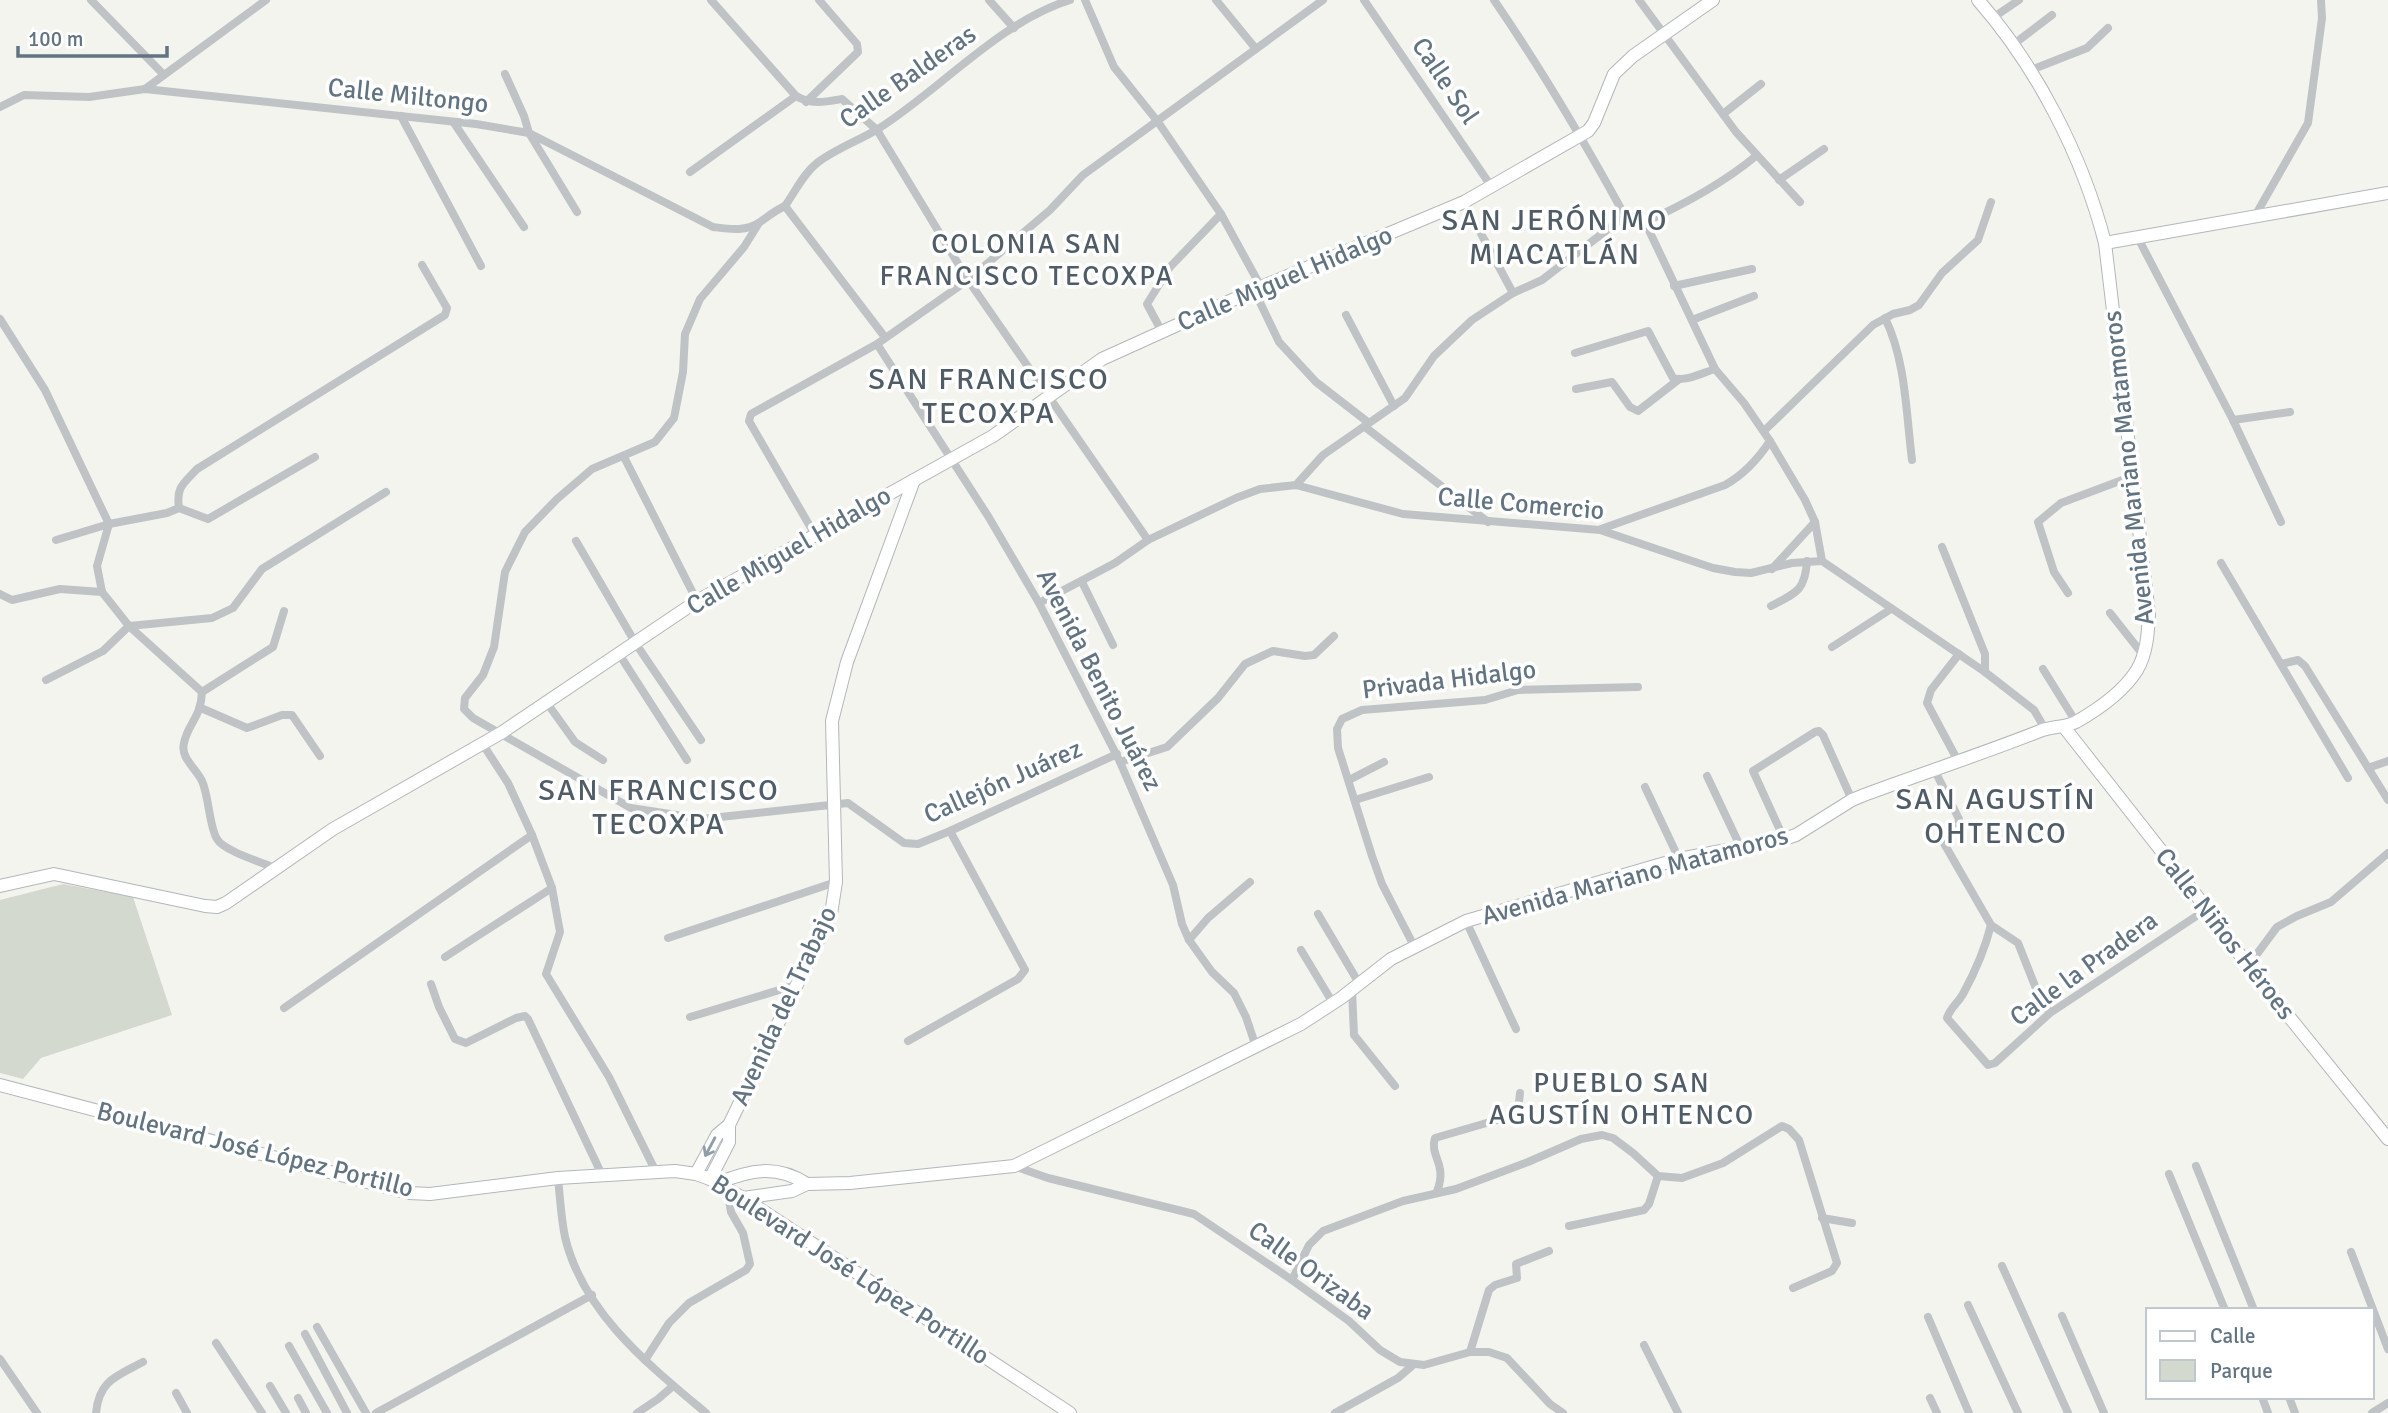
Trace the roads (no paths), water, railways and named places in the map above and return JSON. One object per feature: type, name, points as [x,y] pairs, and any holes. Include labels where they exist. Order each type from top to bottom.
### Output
[{"type":"street","points":[[90,0],[164,75]]},
{"type":"street","points":[[145,89],[266,0]]},
{"type":"street","points":[[710,0],[796,96],[806,102],[842,99],[877,130],[968,280],[1148,540]]},
{"type":"street","points":[[806,102],[858,52],[857,44],[819,0]]},
{"type":"street","points":[[989,0],[1014,28]]},
{"type":"street","name":"Calle Balderas","points":[[785,206],[817,163],[877,130],[1014,28],[1048,7],[1070,0]]},
{"type":"street","points":[[1085,0],[1114,67],[1158,122],[1221,214],[1258,288],[1279,342],[1316,382],[1488,522]]},
{"type":"street","points":[[1216,0],[1256,48]]},
{"type":"street","points":[[815,535],[749,421],[751,414],[877,344],[968,280],[1050,209],[1083,175],[1323,0]]},
{"type":"street","name":"Calle Sol","points":[[1364,0],[1491,186]]},
{"type":"street","points":[[1493,0],[1548,81],[1625,216],[1645,222],[1690,201],[1737,172],[1756,156]]},
{"type":"street","points":[[1639,0],[1756,156],[1800,202]]},
{"type":"street","points":[[1581,135],[1588,131],[1594,122],[1614,74],[1633,56],[1713,0]]},
{"type":"street","name":"Avenida Mariano Matamoros","points":[[743,1198],[792,1191],[807,1184],[850,1183],[1014,1166],[1256,1047],[1333,1003],[1391,959],[1466,920],[1679,859],[1796,835],[1852,800],[1959,763],[2045,729],[2070,724],[2123,687],[2137,671],[2144,656],[2149,614],[2105,243],[2090,193],[2031,70],[1994,17],[1978,0]]},
{"type":"street","points":[[1994,17],[2018,0]]},
{"type":"street","points":[[2255,216],[2308,123],[2322,18],[2321,0]]},
{"type":"street","points":[[2014,44],[2052,15]]},
{"type":"street","points":[[2031,70],[2087,48],[2108,27]]},
{"type":"street","points":[[505,74],[524,116],[528,133],[577,212]]},
{"type":"street","points":[[1723,114],[1761,84]]},
{"type":"street","name":"Calle Miltongo","points":[[0,107],[24,95],[89,97],[145,89],[476,124],[528,133],[713,227],[746,228],[759,223],[770,212],[785,206]]},
{"type":"street","points":[[690,172],[796,96]]},
{"type":"street","points":[[401,116],[481,267]]},
{"type":"street","points":[[454,123],[524,227]]},
{"type":"street","name":"Calle Miguel Hidalgo","points":[[0,886],[54,874],[217,907],[250,888],[333,829],[501,733],[697,601],[993,436],[1102,359],[1258,288],[1464,202],[1581,135]]},
{"type":"street","points":[[1779,180],[1824,149]]},
{"type":"street","points":[[2105,243],[2388,193]]},
{"type":"street","points":[[1464,202],[1513,293]]},
{"type":"street","points":[[1764,432],[1873,325],[1919,305],[1942,273],[1979,240],[1991,202]]},
{"type":"street","points":[[785,206],[884,337]]},
{"type":"street","points":[[1162,332],[1147,304],[1170,267],[1221,214]]},
{"type":"street","points":[[1039,603],[1115,563],[1148,540],[1260,489],[1296,485],[1323,454],[1394,406],[1413,388],[1434,356],[1472,320],[1513,293],[1542,280],[1625,216]]},
{"type":"street","points":[[1645,222],[1715,369],[1744,403],[1770,440],[1805,500],[1815,522],[1822,561],[1985,672],[2034,710],[2045,729]]},
{"type":"street","points":[[759,223],[744,247],[700,299],[685,334],[683,372],[674,418],[655,442],[592,469],[557,499],[525,532],[505,572],[494,647],[483,675],[465,698],[464,709],[473,718],[631,808],[702,819],[796,810],[835,803]]},
{"type":"street","points":[[2138,238],[2233,420],[2281,522]]},
{"type":"street","points":[[179,508],[177,494],[197,469],[445,315],[447,308],[422,265]]},
{"type":"street","points":[[1674,285],[1752,270]]},
{"type":"street","points":[[1692,320],[1754,296]]},
{"type":"street","points":[[1346,315],[1394,406]]},
{"type":"street","points":[[0,318],[44,390],[109,524],[97,566],[102,592],[129,626],[201,692],[201,708],[183,744],[185,757],[203,783],[216,839],[226,848],[275,868]]},
{"type":"street","points":[[1885,318],[1899,356],[1912,460]]},
{"type":"street","points":[[1575,353],[1648,331],[1669,373],[1678,380]]},
{"type":"street","name":"Avenida Benito Juárez","points":[[877,344],[952,459],[1039,603],[1119,758],[1173,885],[1182,924],[1189,940],[1212,972],[1234,993],[1256,1047]]},
{"type":"street","points":[[1576,388],[1612,382],[1630,407],[1638,411],[1678,380],[1715,369]]},
{"type":"street","points":[[2233,420],[2290,412]]},
{"type":"street","points":[[1600,530],[1726,485],[1740,477],[1770,440]]},
{"type":"street","points":[[56,540],[109,524],[167,513],[179,508],[208,519],[315,457]]},
{"type":"street","points":[[625,457],[697,601]]},
{"type":"street","points":[[2068,593],[2054,572],[2038,522],[2061,503],[2133,476]]},
{"type":"street","name":"Avenida del Trabajo","points":[[696,1174],[717,1135],[729,1125],[831,915],[836,882],[832,721],[847,662],[914,480]]},
{"type":"street","name":"Calle Comercio","points":[[1296,485],[1403,514],[1600,530],[1713,568],[1751,573],[1807,561],[1822,561]]},
{"type":"street","points":[[46,680],[103,651],[129,626],[212,618],[233,608],[262,569],[386,492]]},
{"type":"street","points":[[1772,569],[1815,522]]},
{"type":"street","points":[[576,541],[636,644],[701,740]]},
{"type":"street","points":[[1942,547],[1985,654],[1985,672]]},
{"type":"street","points":[[1771,606],[1801,589],[1806,576],[1807,561]]},
{"type":"street","points":[[2221,563],[2348,778]]},
{"type":"street","points":[[1082,582],[1113,645]]},
{"type":"street","points":[[0,594],[12,600],[60,589],[102,592]]},
{"type":"street","points":[[1832,647],[1891,609]]},
{"type":"street","points":[[201,692],[273,647],[284,611]]},
{"type":"street","points":[[2110,614],[2144,656]]},
{"type":"street","name":"Callejón Juárez","points":[[835,803],[853,804],[904,843],[918,844],[1119,758],[1167,747],[1218,698],[1245,664],[1273,651],[1314,655],[1334,636]]},
{"type":"street","points":[[620,654],[687,760]]},
{"type":"street","points":[[1959,654],[1931,690],[1927,703],[1959,763]]},
{"type":"street","points":[[2281,664],[2298,660],[2305,666],[2388,800]]},
{"type":"street","points":[[2043,669],[2070,724]]},
{"type":"street","name":"Privada Hidalgo","points":[[1413,946],[1382,884],[1338,748],[1337,729],[1342,719],[1362,710],[1485,700],[1518,690],[1638,687]]},
{"type":"street","points":[[547,703],[575,742],[603,760]]},
{"type":"street","points":[[201,708],[247,728],[282,715],[292,715],[320,756]]},
{"type":"street","name":"Calle Niños Héroes","points":[[2070,724],[2248,965],[2388,1139]]},
{"type":"street","points":[[1784,839],[1753,774],[1759,766],[1819,731],[1852,800]]},
{"type":"street","points":[[482,743],[508,783],[533,835],[552,888],[560,932],[547,974],[609,1077],[656,1172]]},
{"type":"street","points":[[2368,768],[2388,761]]},
{"type":"street","points":[[1349,780],[1384,762]]},
{"type":"street","points":[[1936,771],[1959,819],[1958,824],[1945,830],[1942,840],[1991,925],[2018,943],[2037,991],[2050,1013]]},
{"type":"street","points":[[1707,776],[1740,846]]},
{"type":"street","points":[[1355,800],[1429,777]]},
{"type":"street","points":[[1645,787],[1679,859]]},
{"type":"street","points":[[908,1041],[1018,979],[1025,970],[950,831]]},
{"type":"street","points":[[285,1008],[533,835]]},
{"type":"street","points":[[2248,965],[2277,927],[2332,902],[2388,853]]},
{"type":"street","points":[[668,938],[836,882]]},
{"type":"street","points":[[1189,940],[1208,918],[1250,882]]},
{"type":"street","points":[[445,957],[552,888]]},
{"type":"street","name":"Calle la Pradera","points":[[1991,925],[1986,947],[1947,1018],[1988,1065],[1995,1062],[2050,1013],[2207,909]]},
{"type":"street","points":[[1318,914],[1356,987],[1354,1035],[1395,1086]]},
{"type":"street","points":[[1466,920],[1516,1029]]},
{"type":"street","points":[[1301,950],[1333,1003]]},
{"type":"street","points":[[690,1017],[799,984]]},
{"type":"street","points":[[431,985],[455,1039],[466,1043],[516,1017],[525,1016],[528,1019],[602,1175]]},
{"type":"street","name":"Boulevard José López Portillo","points":[[0,1085],[409,1193],[430,1194],[602,1175],[675,1171],[696,1174],[743,1198],[1070,1413]]},
{"type":"street","points":[[1437,1191],[1442,1180],[1442,1170],[1433,1145],[1435,1138],[1514,1115],[1518,1111],[1520,1093]]},
{"type":"street","name":"Avenida del Trabajo","points":[[718,1184],[729,1142],[729,1125]]},
{"type":"street","points":[[1292,1280],[1309,1245],[1322,1231],[1403,1200],[1456,1189],[1581,1139],[1602,1135],[1613,1138],[1658,1176],[1682,1178],[1723,1163],[1782,1126],[1789,1129],[1799,1140],[1837,1263],[1832,1271],[1793,1288]]},
{"type":"street","name":"Calle Orizaba","points":[[1014,1166],[1048,1178],[1194,1214],[1349,1321],[1389,1357],[1413,1365]]},
{"type":"street","points":[[2196,1167],[2253,1308]]},
{"type":"street","name":"Avenida Mariano Matamoros","points":[[718,1184],[744,1172],[765,1170],[794,1176],[807,1184]]},
{"type":"street","points":[[2169,1174],[2224,1308]]},
{"type":"street","points":[[1569,1226],[1644,1210],[1649,1204],[1658,1176]]},
{"type":"street","points":[[558,1178],[565,1236],[577,1272],[625,1342],[706,1413]]},
{"type":"street","points":[[645,1360],[669,1322],[690,1303],[746,1270],[750,1264],[743,1233],[718,1184]]},
{"type":"street","points":[[1822,1218],[1852,1223]]},
{"type":"street","points":[[1470,1352],[1489,1290],[1495,1284],[1517,1278],[1516,1264],[1549,1251]]},
{"type":"street","points":[[2351,1252],[2372,1308]]},
{"type":"street","points":[[2003,1266],[2068,1413]]},
{"type":"street","points":[[376,1413],[592,1295]]},
{"type":"street","points":[[1968,1305],[2018,1413]]},
{"type":"street","points":[[2374,1312],[2388,1349]]},
{"type":"street","points":[[2062,1316],[2104,1413]]},
{"type":"street","points":[[1928,1317],[1969,1413]]},
{"type":"street","points":[[317,1327],[366,1413]]},
{"type":"street","points":[[304,1334],[347,1413]]},
{"type":"street","points":[[216,1343],[262,1413]]},
{"type":"street","points":[[1644,1345],[1678,1413]]},
{"type":"street","points":[[289,1346],[327,1413]]},
{"type":"street","points":[[1335,1413],[1398,1378],[1413,1365],[1424,1365],[1470,1352],[1489,1352],[1507,1358],[1549,1404],[1563,1413]]},
{"type":"street","points":[[0,1359],[37,1413]]},
{"type":"street","points":[[96,1413],[102,1388],[109,1380],[143,1362]]},
{"type":"street","points":[[270,1386],[286,1413]]},
{"type":"street","points":[[637,1413],[674,1386]]},
{"type":"street","points":[[176,1394],[187,1413]]},
{"type":"street","points":[[298,1398],[306,1413]]},
{"type":"street","points":[[1930,1398],[1937,1413]]},
{"type":"street","points":[[2372,1413],[2388,1403]]},
{"type":"district","name":"SAN JERÓNIMO MIACATLÁN","points":[[1555,237]]},
{"type":"district","name":"COLONIA SAN FRANCISCO TECOXPA","points":[[1027,260]]},
{"type":"district","name":"SAN FRANCISCO TECOXPA","points":[[989,396]]},
{"type":"district","name":"SAN FRANCISCO TECOXPA","points":[[659,807]]},
{"type":"district","name":"SAN AGUSTÍN OHTENCO","points":[[1996,816]]},
{"type":"district","name":"PUEBLO SAN AGUSTÍN OHTENCO","points":[[1622,1099]]}]
